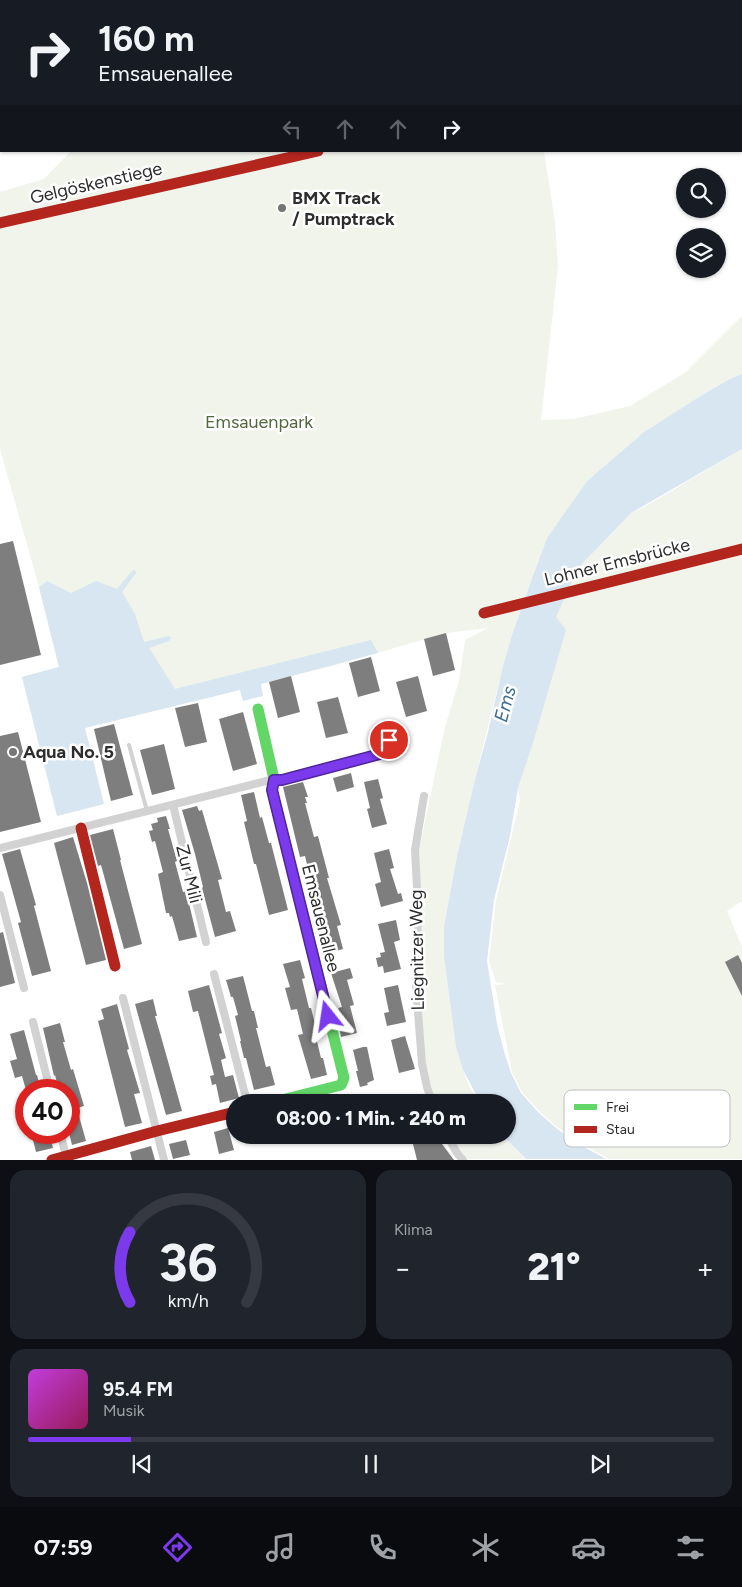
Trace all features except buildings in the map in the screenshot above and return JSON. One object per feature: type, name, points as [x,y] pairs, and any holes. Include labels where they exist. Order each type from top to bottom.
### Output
[{"type":"street","name":"Gelgöskenstiege","points":[[0,223],[314,152]]},
{"type":"street","name":"Lohner Emsbrücke","points":[[484,614],[739,550]]},
{"type":"street","points":[[258,709],[274,780]]},
{"type":"street","points":[[0,848],[274,780],[282,780],[380,754],[389,740]]},
{"type":"street","name":"Emsauenallee","points":[[274,780],[272,790],[344,1078],[341,1085],[306,1094]]},
{"type":"street","name":"Liegnitzer Weg","points":[[424,796],[415,850],[418,908],[416,986],[422,1064],[430,1094]]},
{"type":"street","name":"Zur Mili","points":[[172,805],[206,942]]},
{"type":"street","points":[[81,828],[115,966]]},
{"type":"street","points":[[0,895],[24,988]]},
{"type":"street","points":[[214,974],[245,1094]]},
{"type":"street","points":[[123,998],[164,1160]]},
{"type":"street","points":[[32,1022],[47,1079]]},
{"type":"street","points":[[52,1160],[67,1158],[157,1131],[226,1114]]},
{"type":"street","points":[[63,1144],[67,1158]]},
{"type":"street","points":[[452,1144],[463,1160]]},
{"type":"lane","points":[[129,745],[146,811]]},
{"type":"green space","name":"Emsauenpark","points":[[70,152],[544,152],[555,223],[558,266],[541,420],[574,419],[630,406],[686,372],[742,316],[742,375],[730,379],[702,395],[644,432],[587,481],[547,538],[512,635],[457,856],[444,926],[444,957],[456,1047],[469,1086],[474,1094],[433,1094],[431,1088],[423,1046],[419,987],[421,977],[418,927],[418,855],[445,727],[459,681],[465,640],[488,628],[446,633],[332,666],[85,728],[104,804],[57,816],[22,677],[59,667],[39,587],[0,449],[0,192],[44,179]]},
{"type":"green space","points":[[742,449],[742,901],[727,911],[742,947],[742,1159],[609,1159],[587,1147],[730,1147],[730,1090],[564,1090],[564,1132],[557,1127],[522,1092],[512,1072],[495,985],[506,984],[496,982],[489,961],[496,900],[520,801],[518,788],[533,743],[565,630],[555,617],[578,568],[631,513]]},
{"type":"green space","points":[[456,1144],[511,1144],[525,1159],[467,1159]]},
{"type":"water","name":"Ems","points":[[742,374],[742,449],[631,513],[578,568],[556,617],[566,630],[518,788],[510,836],[494,900],[487,961],[497,1024],[511,1073],[521,1093],[539,1113],[564,1134],[564,1147],[584,1147],[606,1159],[526,1159],[511,1144],[516,1144],[516,1094],[476,1094],[463,1070],[456,1047],[444,957],[444,926],[457,856],[503,666],[512,635],[547,538],[587,481],[644,432],[702,395]]},
{"type":"water","points":[[135,570],[136,573],[122,592],[135,614],[144,642],[169,636],[171,638],[169,641],[149,648],[175,689],[371,640],[378,653],[261,684],[263,696],[243,701],[240,690],[85,728],[104,804],[57,816],[22,677],[59,667],[39,587],[47,581],[71,593],[96,581],[117,589]]},
{"type":"traffic: fast","points":[[258,709],[274,779],[272,790],[344,1078],[341,1085],[306,1094]]},
{"type":"traffic: jam","points":[[0,223],[314,152]]},
{"type":"traffic: jam","points":[[484,613],[742,549]]},
{"type":"traffic: jam","points":[[81,828],[115,966]]},
{"type":"traffic: jam","points":[[52,1160],[226,1114]]},
{"type":"place","name":"BMX Track / Pumptrack","points":[[282,208]]},
{"type":"place","name":"Aqua No. 5","points":[[13,752]]},
{"type":"route","points":[[328,1016],[272,790],[274,780],[282,780],[380,754],[389,740]]}]
